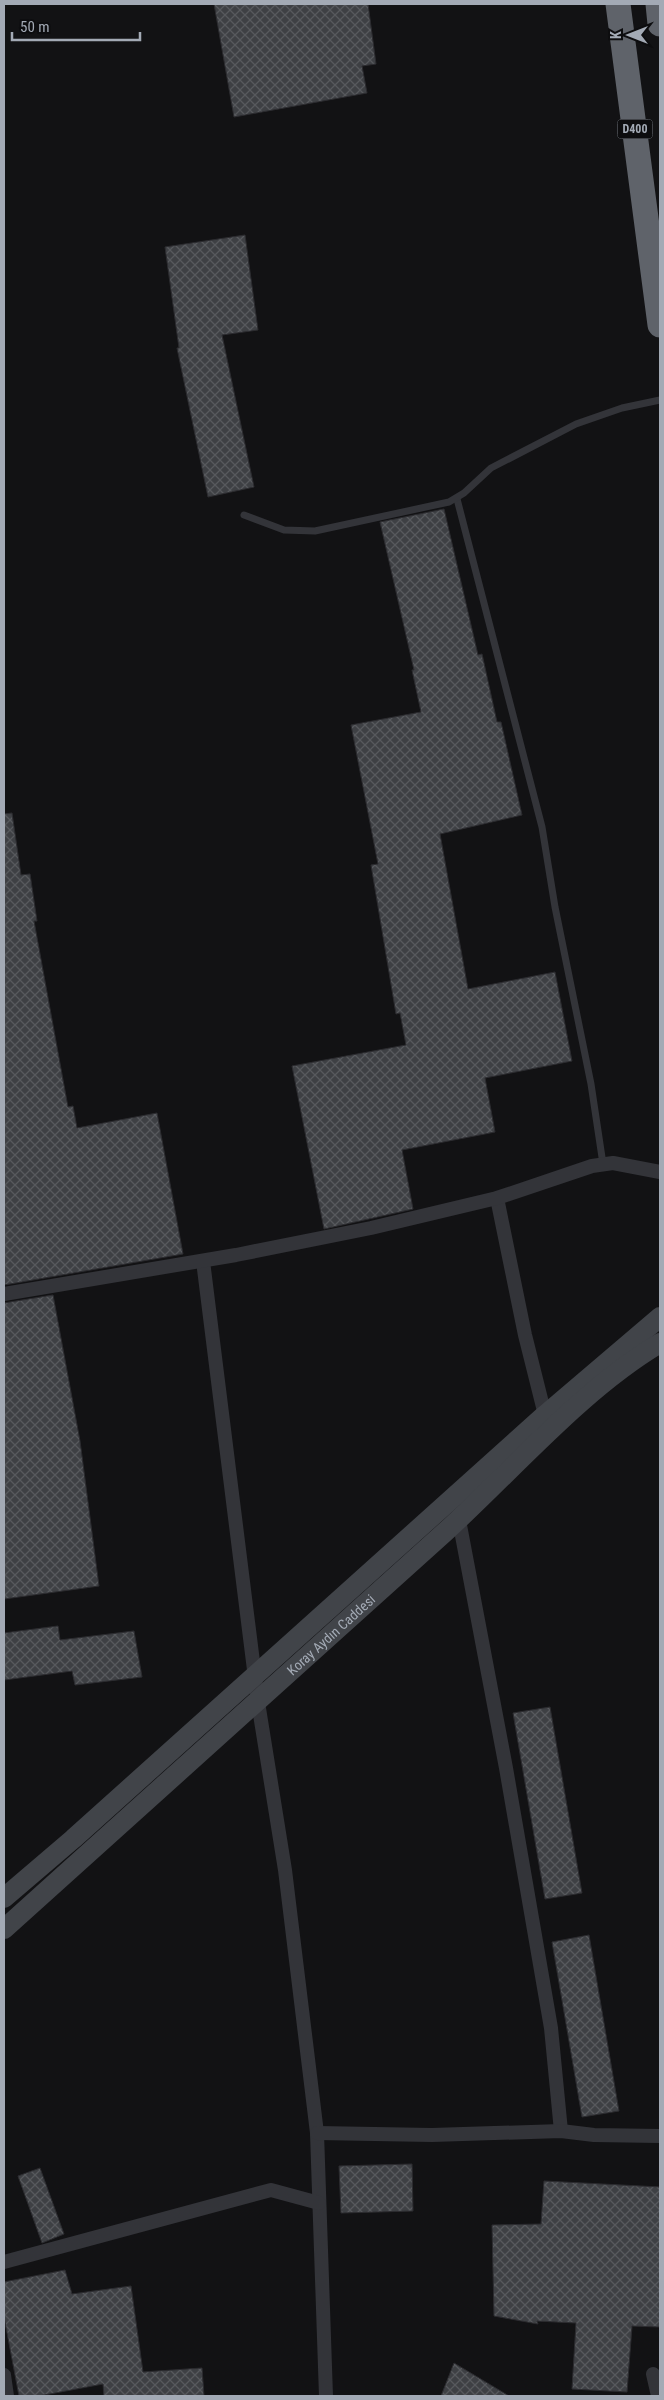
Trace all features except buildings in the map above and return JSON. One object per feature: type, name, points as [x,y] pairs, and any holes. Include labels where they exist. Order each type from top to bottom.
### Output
[{"type":"highway","name":"D400","points":[[618,4],[660,325]]},
{"type":"highway","points":[[658,4],[660,24]]},
{"type":"main road","points":[[4,1898],[73,1839],[545,1415],[660,1317]]},
{"type":"main road","name":"Koray Aydın Caddesi","points":[[4,1929],[459,1520],[581,1403],[626,1366],[660,1343]]},
{"type":"street","points":[[4,1294],[203,1260],[371,1228],[497,1198],[603,1164],[613,1163],[660,1172]]},
{"type":"street","points":[[497,1198],[525,1335],[545,1415]]},
{"type":"street","points":[[203,1260],[258,1702],[285,1870],[317,2133],[326,2396]]},
{"type":"street","points":[[459,1520],[506,1768],[551,2028],[561,2131]]},
{"type":"street","points":[[317,2133],[432,2135],[561,2131],[594,2135],[660,2136]]},
{"type":"street","points":[[4,2262],[271,2190],[319,2203]]},
{"type":"street","points":[[4,2374],[7,2396]]},
{"type":"street","points":[[653,2374],[658,2396]]},
{"type":"lane","points":[[244,515],[284,530],[315,531],[457,499],[491,468],[568,428],[622,408],[660,400]]},
{"type":"lane","points":[[457,499],[542,827],[555,907],[591,1084],[603,1164]]}]
